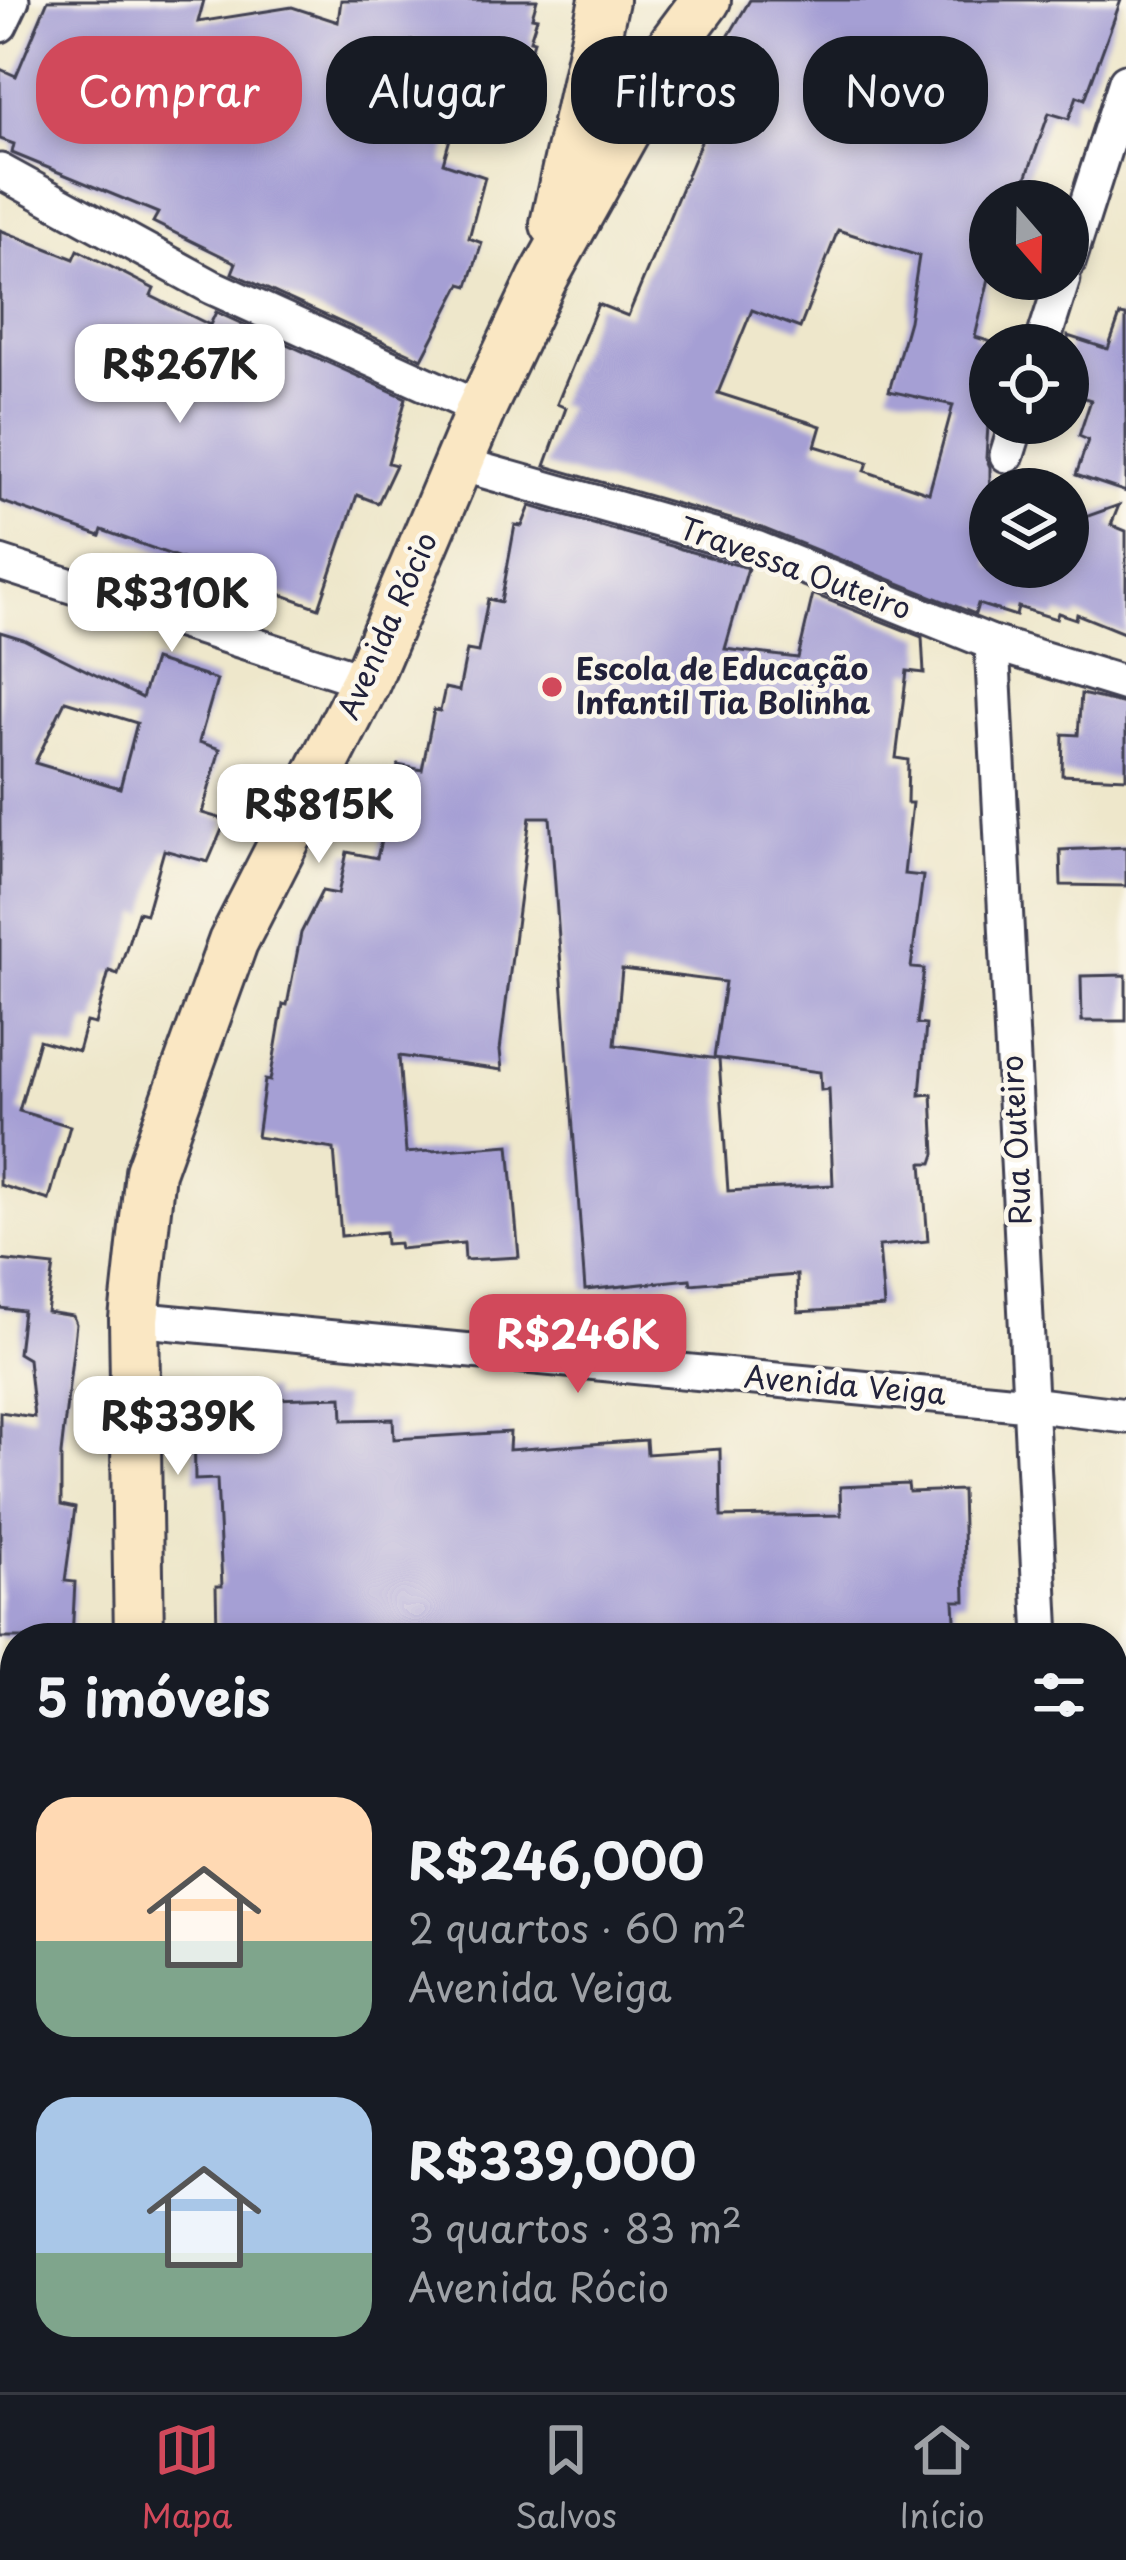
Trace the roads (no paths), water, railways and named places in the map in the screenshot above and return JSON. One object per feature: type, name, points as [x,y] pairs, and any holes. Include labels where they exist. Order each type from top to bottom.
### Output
[{"type":"street","points":[[0,25],[12,0]]},
{"type":"street","points":[[542,280],[604,0]]},
{"type":"street","name":"Avenida Rócio","points":[[139,1623],[134,1319],[150,1172],[233,942],[366,681],[481,410],[542,280],[674,44],[706,0]]},
{"type":"street","points":[[1089,197],[1126,81]]},
{"type":"street","points":[[0,171],[212,287],[481,410]]},
{"type":"street","name":"Travessa Outeiro","points":[[460,464],[757,548],[992,643],[1126,684]]},
{"type":"street","points":[[0,563],[366,681]]},
{"type":"street","name":"Rua Outeiro","points":[[992,643],[1041,1623]]},
{"type":"street","name":"Avenida Veiga","points":[[134,1319],[1126,1416]]},
{"type":"place","name":"Escola de Educação Infantil Tia Bolinha","points":[[552,687]]}]
